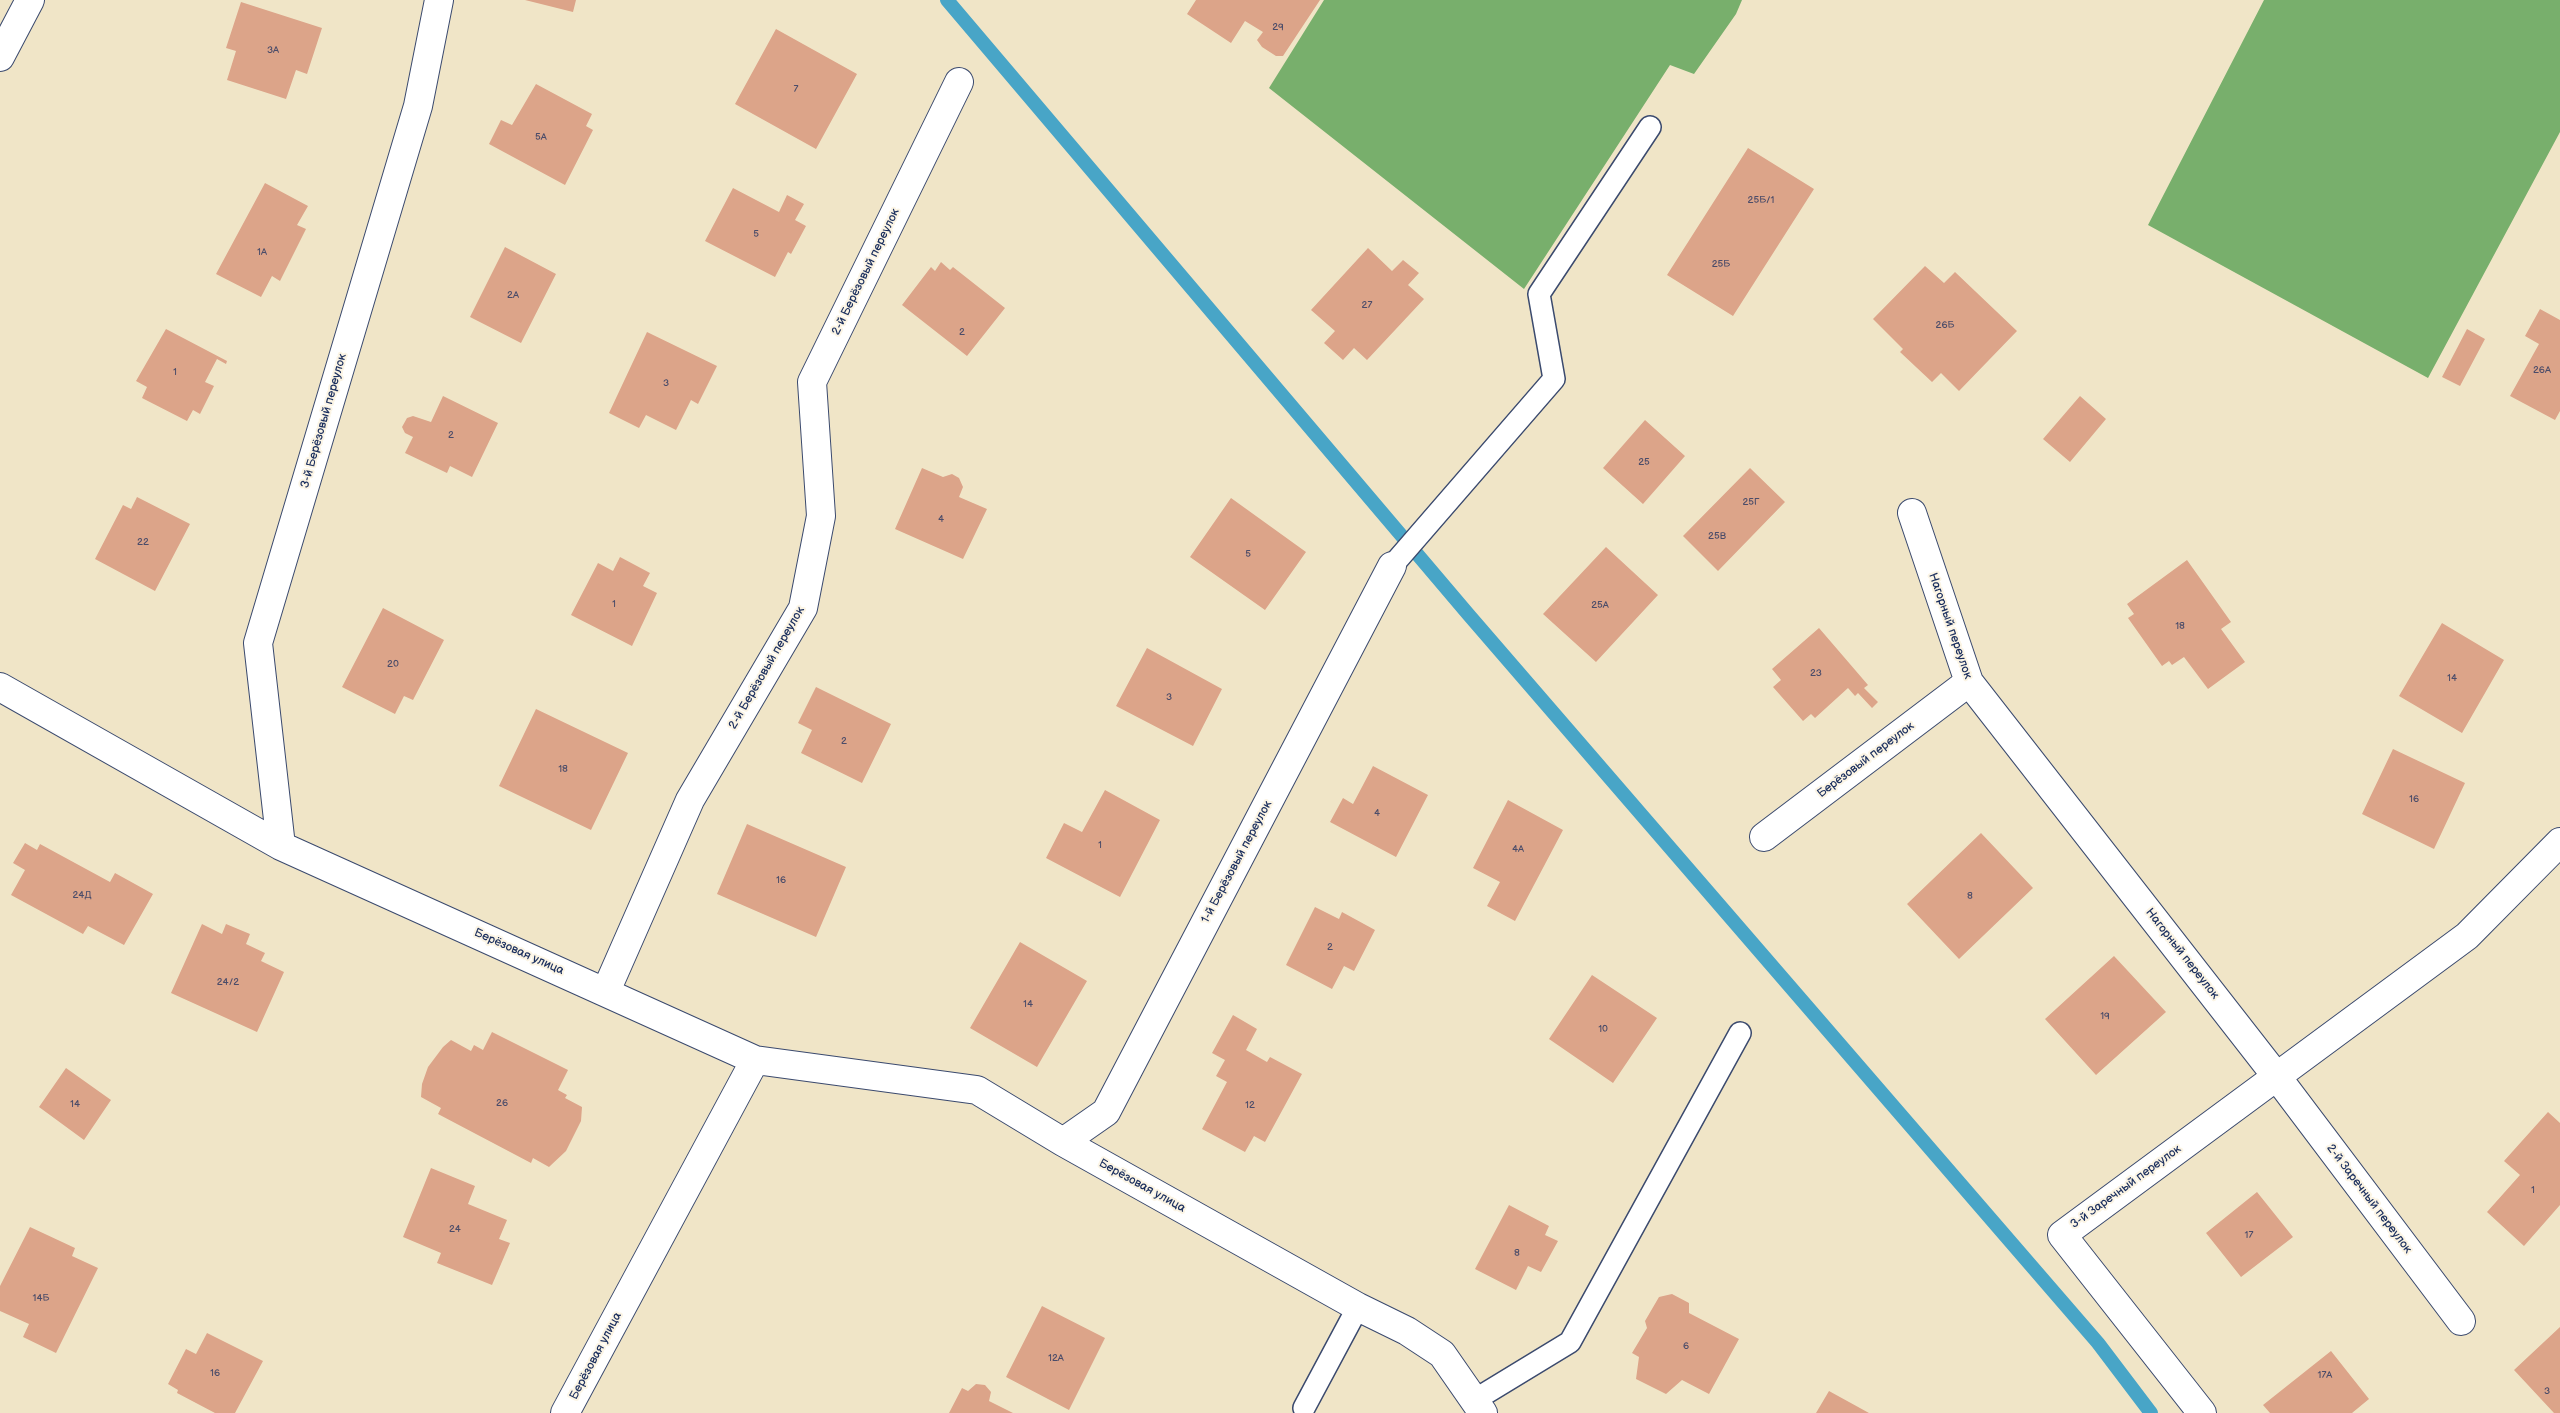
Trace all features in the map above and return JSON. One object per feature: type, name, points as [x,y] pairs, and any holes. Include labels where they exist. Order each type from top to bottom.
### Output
[{"type":"street","points":[[0,57],[30,0]]},
{"type":"street","name":"3-й Берёзовый переулок","points":[[281,846],[258,644],[418,106],[439,0]]},
{"type":"street","name":"2-й Берёзовый переулок","points":[[606,991],[690,800],[803,608],[821,516],[812,382],[959,82]]},
{"type":"street","name":"Нагорный переулок","points":[[1912,513],[1969,682],[2277,1076]]},
{"type":"street","name":"1-й Берёзовый переулок","points":[[1063,1142],[1106,1112],[1392,566]]},
{"type":"street","name":"Берёзовый переулок","points":[[1764,837],[1969,682]]},
{"type":"street","name":"Берёзовая улица","points":[[0,687],[281,846],[606,991],[755,1060],[977,1090],[1063,1142],[1358,1307],[1407,1331],[1442,1354],[1478,1407]]},
{"type":"street","points":[[2277,1076],[2467,936],[2560,842]]},
{"type":"street","name":"Берёзовая улица","points":[[565,1413],[755,1060]]},
{"type":"street","name":"2-й Заречный переулок","points":[[2277,1076],[2461,1322]]},
{"type":"street","name":"3-й Заречный переулок","points":[[2202,1413],[2062,1234],[2277,1076]]},
{"type":"lane","points":[[1392,566],[1554,379],[1539,294],[1650,126]]},
{"type":"lane","points":[[1478,1407],[1570,1342],[1740,1033]]},
{"type":"lane","points":[[1304,1408],[1358,1307]]},
{"type":"green space","points":[[1324,0],[1742,0],[1736,14],[1694,74],[1670,65],[1524,289],[1269,88]]},
{"type":"green space","points":[[2264,0],[2560,0],[2560,132],[2428,378],[2148,225]]},
{"type":"building","points":[[525,0],[576,0],[573,12]]},
{"type":"building","points":[[1196,0],[1320,0],[1283,56],[1276,56],[1262,47],[1257,40],[1263,32],[1245,21],[1231,43],[1187,14]]},
{"type":"building","points":[[241,2],[322,28],[307,74],[296,70],[286,99],[227,80],[236,51],[226,48]]},
{"type":"building","points":[[776,29],[857,74],[816,149],[735,104]]},
{"type":"building","points":[[536,84],[592,114],[586,126],[593,130],[565,185],[489,144],[501,120],[512,125]]},
{"type":"building","points":[[1748,148],[1814,189],[1733,316],[1667,275]]},
{"type":"building","points":[[265,183],[308,206],[297,225],[306,229],[280,281],[272,276],[261,297],[216,274]]},
{"type":"building","points":[[733,188],[779,212],[787,195],[804,204],[795,220],[806,226],[791,254],[788,252],[775,277],[705,241]]},
{"type":"building","points":[[505,247],[556,274],[521,343],[470,317]]},
{"type":"building","points":[[1368,248],[1392,271],[1403,260],[1419,273],[1408,285],[1424,299],[1367,360],[1354,348],[1343,360],[1324,343],[1335,331],[1311,310]]},
{"type":"building","points":[[941,262],[950,270],[953,267],[1005,308],[967,356],[902,305],[931,267],[935,271]]},
{"type":"building","points":[[1925,266],[1944,283],[1955,272],[2017,331],[1959,391],[1941,373],[1932,382],[1900,352],[1903,349],[1873,319]]},
{"type":"building","points":[[2540,309],[2560,320],[2560,411],[2555,420],[2510,396],[2539,344],[2525,336]]},
{"type":"building","points":[[166,329],[227,361],[226,364],[217,359],[205,382],[214,386],[200,414],[193,410],[187,421],[142,398],[147,387],[136,381]]},
{"type":"building","points":[[2467,329],[2485,339],[2460,386],[2442,377]]},
{"type":"building","points":[[647,332],[717,366],[698,404],[691,400],[676,430],[646,415],[639,428],[609,413]]},
{"type":"building","points":[[443,396],[498,423],[472,477],[450,466],[447,473],[405,453],[413,437],[405,433],[402,427],[407,418],[413,416],[431,422]]},
{"type":"building","points":[[2080,396],[2106,419],[2070,462],[2043,439]]},
{"type":"building","points":[[1645,420],[1685,456],[1643,504],[1603,468]]},
{"type":"building","points":[[922,468],[943,477],[952,474],[959,478],[963,487],[959,497],[987,509],[963,559],[895,529]]},
{"type":"building","points":[[1750,468],[1785,502],[1718,571],[1683,536]]},
{"type":"building","points":[[137,497],[190,524],[155,591],[95,559],[123,505],[131,509]]},
{"type":"building","points":[[1231,498],[1306,552],[1265,610],[1190,557]]},
{"type":"building","points":[[1606,547],[1658,595],[1596,662],[1543,614]]},
{"type":"building","points":[[620,557],[650,573],[643,586],[657,593],[632,646],[571,615],[598,563],[613,571]]},
{"type":"building","points":[[2187,560],[2231,622],[2221,629],[2245,662],[2208,689],[2184,657],[2172,665],[2169,661],[2162,666],[2128,618],[2134,614],[2127,604]]},
{"type":"building","points":[[383,608],[444,640],[413,700],[404,696],[395,714],[342,687]]},
{"type":"building","points":[[2442,623],[2504,660],[2462,733],[2399,696]]},
{"type":"building","points":[[1819,628],[1868,685],[1864,688],[1878,702],[1872,708],[1858,693],[1855,696],[1848,688],[1815,718],[1811,714],[1803,721],[1773,687],[1781,680],[1772,669]]},
{"type":"building","points":[[1147,648],[1222,689],[1193,746],[1116,706]]},
{"type":"building","points":[[816,687],[891,724],[862,783],[801,753],[812,730],[798,723]]},
{"type":"building","points":[[536,709],[628,753],[591,830],[499,786]]},
{"type":"building","points":[[2393,749],[2465,783],[2434,849],[2362,814]]},
{"type":"building","points":[[1373,766],[1428,795],[1396,857],[1330,822],[1343,798],[1353,804]]},
{"type":"building","points":[[1105,790],[1160,820],[1120,897],[1046,858],[1064,823],[1082,832]]},
{"type":"building","points":[[1508,800],[1563,830],[1515,921],[1487,906],[1500,882],[1473,868]]},
{"type":"building","points":[[747,824],[846,867],[816,937],[717,894]]},
{"type":"building","points":[[1981,833],[2033,888],[1959,959],[1907,904]]},
{"type":"building","points":[[25,843],[37,850],[40,844],[110,882],[115,873],[153,894],[124,945],[88,926],[83,934],[11,895],[25,870],[13,863]]},
{"type":"building","points":[[1315,907],[1339,919],[1342,912],[1375,930],[1354,971],[1344,966],[1332,989],[1286,965]]},
{"type":"building","points":[[202,924],[222,934],[226,924],[250,934],[246,944],[265,953],[261,961],[284,972],[257,1032],[171,993]]},
{"type":"building","points":[[1020,942],[1087,981],[1037,1067],[970,1028]]},
{"type":"building","points":[[2114,956],[2166,1012],[2096,1075],[2045,1019]]},
{"type":"building","points":[[1592,975],[1657,1018],[1613,1083],[1549,1039]]},
{"type":"building","points":[[1233,1015],[1257,1029],[1246,1050],[1267,1062],[1270,1057],[1302,1074],[1265,1142],[1254,1136],[1245,1152],[1202,1129],[1227,1082],[1216,1076],[1225,1060],[1212,1053]]},
{"type":"building","points":[[492,1032],[568,1070],[558,1090],[567,1095],[565,1098],[582,1107],[581,1121],[566,1151],[549,1167],[533,1158],[531,1163],[438,1114],[441,1108],[421,1097],[422,1084],[428,1067],[443,1047],[451,1040],[471,1051],[474,1045],[483,1050]]},
{"type":"building","points":[[66,1068],[111,1100],[84,1140],[39,1107]]},
{"type":"building","points":[[2548,1112],[2560,1123],[2560,1205],[2524,1246],[2487,1212],[2520,1175],[2504,1161]]},
{"type":"building","points":[[431,1168],[475,1186],[468,1204],[507,1220],[499,1239],[510,1243],[492,1285],[437,1263],[441,1253],[403,1237]]},
{"type":"building","points":[[2257,1192],[2293,1237],[2241,1277],[2206,1233]]},
{"type":"building","points":[[1509,1205],[1549,1226],[1545,1235],[1558,1241],[1541,1272],[1528,1266],[1516,1290],[1475,1269]]},
{"type":"building","points":[[30,1227],[75,1248],[72,1256],[98,1268],[56,1353],[23,1337],[29,1324],[0,1311],[0,1286]]},
{"type":"building","points":[[1672,1294],[1689,1303],[1689,1313],[1739,1339],[1709,1394],[1682,1380],[1666,1394],[1636,1379],[1639,1357],[1632,1353],[1647,1328],[1645,1321],[1659,1297]]},
{"type":"building","points":[[1042,1306],[1105,1338],[1069,1410],[1006,1377]]},
{"type":"building","points":[[2560,1327],[2560,1413],[2554,1413],[2514,1370]]},
{"type":"building","points":[[207,1333],[263,1361],[235,1413],[215,1413],[177,1393],[178,1390],[168,1384],[186,1349],[196,1354]]},
{"type":"building","points":[[2331,1351],[2369,1399],[2352,1413],[2270,1413],[2263,1405]]},
{"type":"building","points":[[976,1384],[985,1385],[991,1392],[989,1401],[1013,1413],[949,1413],[962,1388],[968,1391]]},
{"type":"building","points":[[1829,1391],[1869,1413],[1816,1413]]},
{"type":"waterway","points":[[947,0],[1468,614],[2098,1343],[2151,1413]]}]
